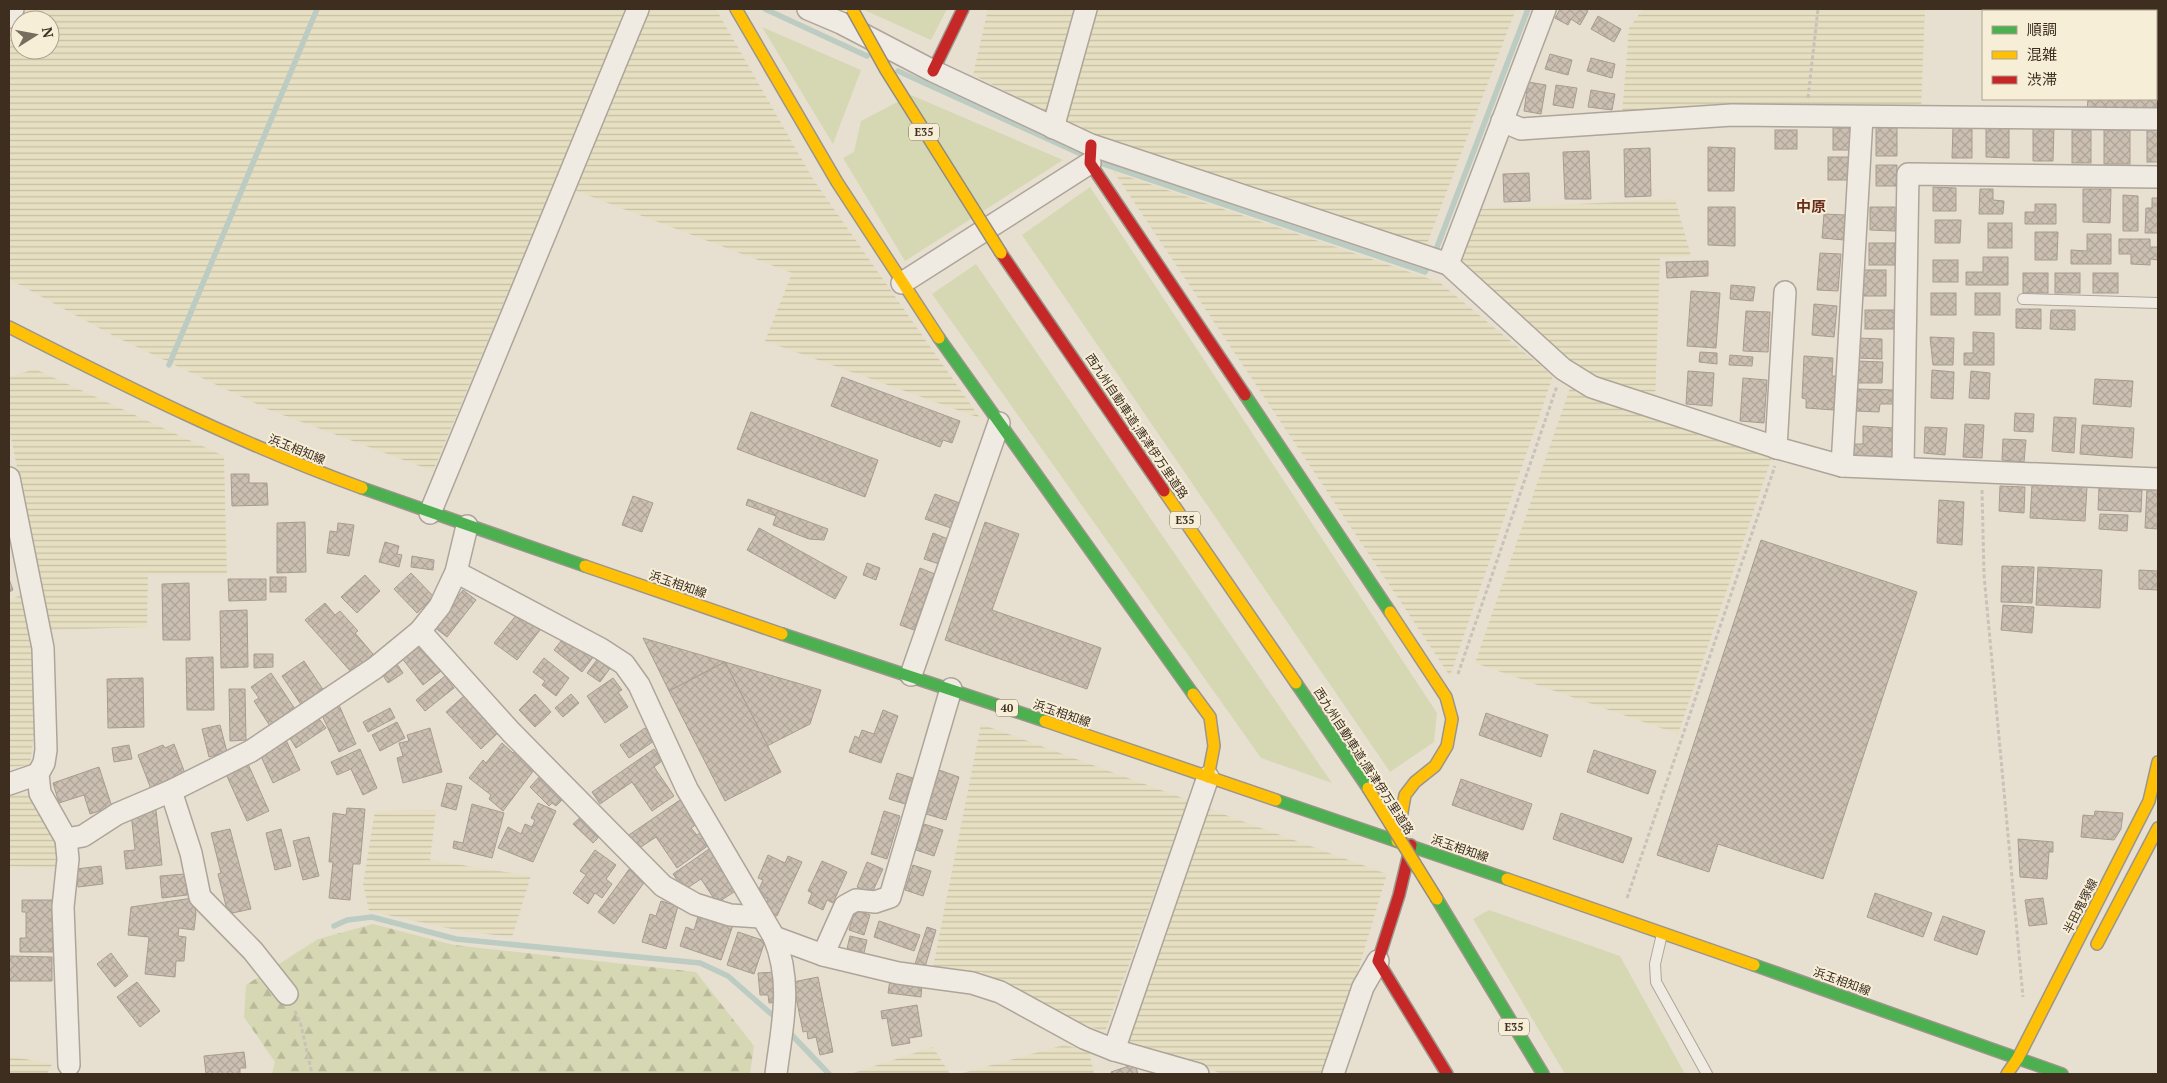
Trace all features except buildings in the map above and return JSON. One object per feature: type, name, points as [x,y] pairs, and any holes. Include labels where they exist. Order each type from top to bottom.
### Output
[{"type":"main road","points":[[736,9],[795,114],[902,283],[999,423],[1210,717],[1214,746],[1208,777]]},
{"type":"main road","name":"西九州自動車道;唐津伊万里道路","points":[[852,9],[886,70],[1002,253],[1368,788],[1543,1074]]},
{"type":"main road","points":[[933,71],[963,9]]},
{"type":"main road","points":[[1090,154],[1446,698],[1452,719],[1447,746],[1435,766],[1414,782],[1405,795],[1397,841]]},
{"type":"main road","name":"浜玉相知線","points":[[9,327],[157,402],[237,439],[320,473],[736,619],[912,675],[1411,845],[2062,1074]]},
{"type":"main road","name":"半田鬼塚線","points":[[2007,1074],[2018,1058],[2153,804],[2158,762]]},
{"type":"main road","points":[[2093,951],[2158,828]]},
{"type":"main road","points":[[1411,845],[1399,895],[1378,960],[1447,1074]]},
{"type":"main road","name":"西九州自動車道;唐津伊万里道路","points":[[1486,980],[1535,1074]]},
{"type":"street","points":[[9,17],[13,9]]},
{"type":"street","points":[[430,513],[638,9]]},
{"type":"street","points":[[808,9],[841,23],[933,71],[1053,128],[1090,154],[1446,264],[1563,369],[1592,387],[1779,448],[1842,466],[2158,479]]},
{"type":"street","points":[[1053,128],[1086,9]]},
{"type":"street","points":[[1446,264],[1545,9]]},
{"type":"street","points":[[1502,121],[1521,129],[1732,115],[2158,119]]},
{"type":"street","points":[[1842,466],[1862,117]]},
{"type":"street","points":[[902,283],[1090,154]]},
{"type":"street","points":[[1903,468],[1908,174],[2158,177]]},
{"type":"street","points":[[1779,448],[1785,292]]},
{"type":"street","points":[[912,675],[999,423]]},
{"type":"street","points":[[9,478],[43,648],[46,750],[44,763],[38,774],[40,792],[66,839],[68,860],[63,908],[69,1065]]},
{"type":"street","points":[[66,839],[83,836],[117,814],[172,791],[251,751],[375,668],[420,631],[440,606],[456,572],[467,526]]},
{"type":"street","points":[[456,572],[601,649],[624,664],[639,685],[687,789],[760,917],[774,937],[782,957],[786,983],[776,1074]]},
{"type":"street","points":[[420,631],[511,732],[663,886],[704,907],[730,914],[760,917]]},
{"type":"street","points":[[823,955],[845,906],[856,900],[875,902],[890,897],[951,689]]},
{"type":"street","points":[[9,784],[38,774]]},
{"type":"street","points":[[1114,1050],[1208,777]]},
{"type":"street","points":[[172,791],[191,853],[200,897],[253,952],[288,994]]},
{"type":"street","points":[[774,937],[823,955],[898,973],[972,983],[1000,992],[1084,1038],[1114,1050],[1198,1074]]},
{"type":"street","points":[[1333,1074],[1363,988],[1378,960]]},
{"type":"lane","points":[[2023,299],[2158,303]]},
{"type":"lane","points":[[1662,932],[1655,964],[1656,982],[1707,1074]]},
{"type":"path","points":[[1806,116],[1818,9]]},
{"type":"path","points":[[1446,698],[1453,686],[1563,369]]},
{"type":"path","points":[[1621,918],[1779,448]]},
{"type":"path","points":[[1981,472],[1984,576],[2024,1007]]},
{"type":"path","points":[[288,994],[301,1025],[312,1074]]},
{"type":"shaded area","points":[[23,9],[627,9],[433,471],[267,409],[110,334],[9,279],[9,36],[10,34],[10,60],[60,60],[60,10]]},
{"type":"shaded area","points":[[649,9],[716,9],[813,179],[980,418],[765,341],[792,273],[571,189]]},
{"type":"shaded area","points":[[988,9],[1516,9],[1425,249],[1111,143],[973,75]]},
{"type":"shaded area","points":[[1643,9],[1925,9],[1921,111],[1622,115],[1629,28]]},
{"type":"shaded area","points":[[1114,172],[1439,282],[1553,376],[1450,676]]},
{"type":"shaded area","points":[[1675,199],[1691,256],[1660,258],[1655,403],[1583,375],[1459,259],[1479,209]]},
{"type":"shaded area","points":[[35,369],[224,456],[227,574],[148,574],[147,627],[50,630],[9,428],[9,377]]},
{"type":"shaded area","points":[[1570,388],[1774,451],[1678,734],[1475,663]]},
{"type":"shaded area","points":[[21,595],[32,631],[40,686],[30,765],[9,767],[9,600]]},
{"type":"shaded area","points":[[981,724],[1188,800],[1105,1032],[1067,1018],[982,972],[932,972]]},
{"type":"shaded area","points":[[40,793],[56,840],[57,869],[9,866],[9,794]]},
{"type":"shaded area","points":[[1209,809],[1387,874],[1327,1074],[1223,1074],[1128,1042]]},
{"type":"shaded area","points":[[436,810],[430,860],[531,876],[512,937],[461,931],[369,911],[363,884],[375,811]]},
{"type":"shaded area","points":[[1064,1045],[1089,1051],[1094,1074],[959,1074]]},
{"type":"shaded area","points":[[933,1047],[950,1074],[853,1074],[853,1073]]},
{"type":"shaded area","points":[[9,1056],[52,1064],[47,1074],[9,1074]]},
{"type":"green space","points":[[862,9],[947,9],[931,40]]},
{"type":"green space","points":[[762,27],[861,70],[833,144]]},
{"type":"green space","points":[[911,95],[1063,160],[905,261],[843,158],[854,152],[861,121]]},
{"type":"green space","points":[[1090,187],[1437,713],[1434,742],[1390,772],[1022,235]]},
{"type":"green space","points":[[976,264],[1332,783],[1261,758],[932,294]]},
{"type":"green space","points":[[1489,910],[1620,956],[1685,1074],[1565,1074],[1473,919]]},
{"type":"green space","points":[[373,924],[454,945],[696,972],[754,1046],[750,1074],[272,1074],[275,1062],[244,1017],[246,985],[318,939]]},
{"type":"waterway","points":[[169,365],[317,9]]},
{"type":"waterway","points":[[765,9],[867,56]]},
{"type":"waterway","points":[[1434,255],[1528,9]]},
{"type":"waterway","points":[[898,71],[1083,155]]},
{"type":"waterway","points":[[1103,164],[1425,272],[1430,263]]},
{"type":"waterway","points":[[334,926],[347,920],[372,917],[456,939],[700,963],[728,976],[777,1019]]},
{"type":"waterway","points":[[788,1031],[829,1074]]},
{"type":"traffic: fast","points":[[939,338],[1193,694]]},
{"type":"traffic: fast","points":[[1245,395],[1390,612]]},
{"type":"traffic: fast","points":[[362,488],[585,566]]},
{"type":"traffic: fast","points":[[782,634],[1045,721]]},
{"type":"traffic: fast","points":[[1296,683],[1368,788]]},
{"type":"traffic: fast","points":[[1276,800],[1507,879]]},
{"type":"traffic: fast","points":[[1437,899],[1543,1074]]},
{"type":"traffic: fast","points":[[1754,965],[2062,1074]]},
{"type":"traffic: slow","points":[[736,9],[837,182],[939,338]]},
{"type":"traffic: slow","points":[[852,9],[886,70],[1001,253]]},
{"type":"traffic: slow","points":[[9,327],[183,413],[272,453],[362,488]]},
{"type":"traffic: slow","points":[[1164,491],[1296,683]]},
{"type":"traffic: slow","points":[[585,566],[782,634]]},
{"type":"traffic: slow","points":[[1390,612],[1446,697],[1452,719],[1447,746],[1435,766],[1415,782],[1405,795],[1397,841]]},
{"type":"traffic: slow","points":[[1193,694],[1210,717],[1214,746],[1208,777]]},
{"type":"traffic: slow","points":[[1045,721],[1276,800]]},
{"type":"traffic: slow","points":[[2018,1058],[2149,801],[2158,762]]},
{"type":"traffic: slow","points":[[1368,788],[1437,899]]},
{"type":"traffic: slow","points":[[2097,944],[2158,828]]},
{"type":"traffic: slow","points":[[1507,879],[1754,965]]},
{"type":"traffic: slow","points":[[2007,1074],[2018,1058]]},
{"type":"traffic: jam","points":[[933,71],[963,9]]},
{"type":"traffic: jam","points":[[1091,145],[1090,163],[1245,395]]},
{"type":"traffic: jam","points":[[1001,253],[1164,491]]},
{"type":"traffic: jam","points":[[1411,845],[1399,895],[1378,961],[1447,1074]]},
{"type":"district","name":"中原","points":[[1811,206]]}]
